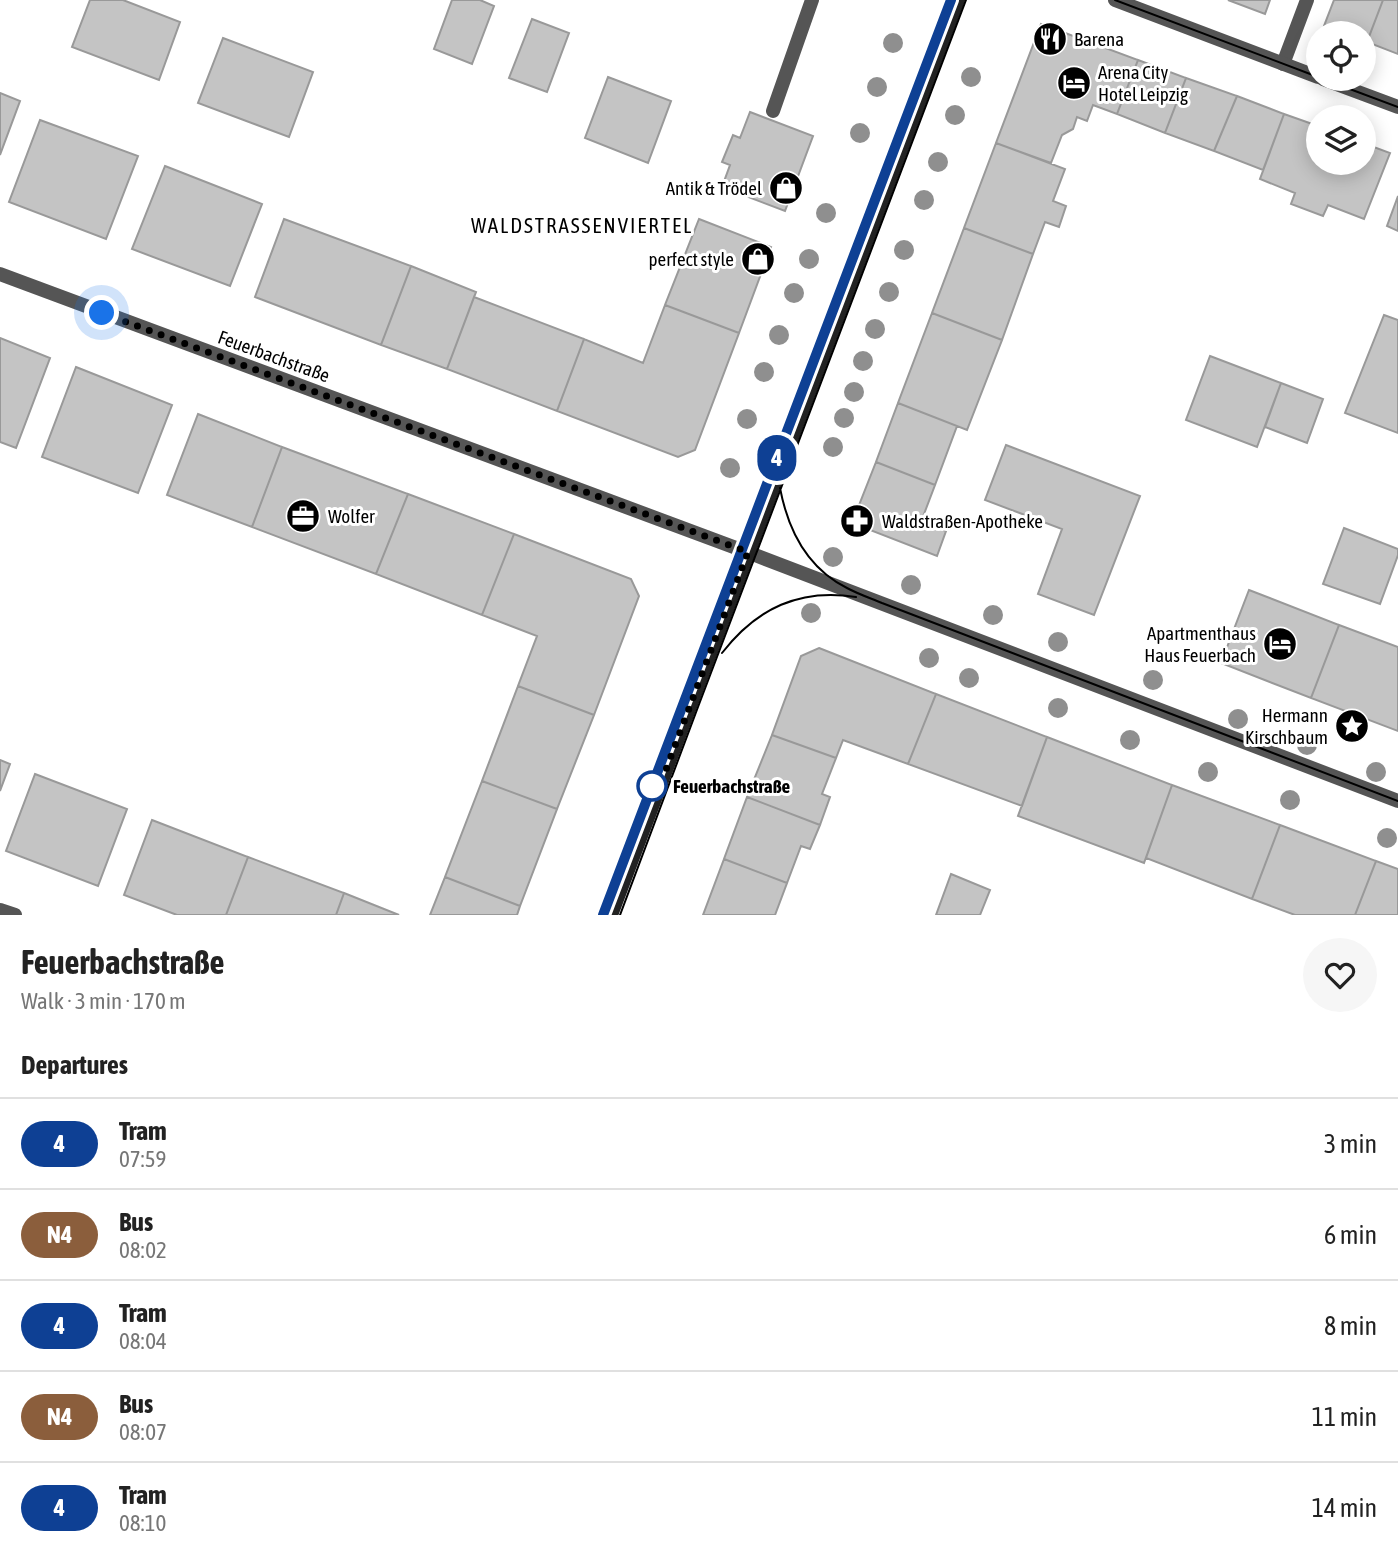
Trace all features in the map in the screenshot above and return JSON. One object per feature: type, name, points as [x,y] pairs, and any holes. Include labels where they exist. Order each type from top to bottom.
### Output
[{"type":"main road","points":[[611,915],[958,0]]},
{"type":"street","points":[[772,111],[812,0]]},
{"type":"street","points":[[1115,0],[1306,73]]},
{"type":"street","points":[[1283,64],[1307,0]]},
{"type":"street","points":[[1356,91],[1398,107]]},
{"type":"street","name":"Feuerbachstraße","points":[[0,274],[748,552],[1398,801]]},
{"type":"street","points":[[0,909],[15,915]]},
{"type":"building","points":[[90,0],[123,0],[180,22],[159,80],[72,47]]},
{"type":"building","points":[[452,0],[480,0],[494,6],[472,64],[434,49]]},
{"type":"building","points":[[1228,0],[1270,0],[1265,14]]},
{"type":"building","points":[[1334,0],[1383,0],[1375,21],[1326,21]]},
{"type":"building","points":[[1383,0],[1398,0],[1398,54],[1376,45],[1375,21]]},
{"type":"building","points":[[532,19],[569,33],[547,92],[509,78]]},
{"type":"building","name":"Arena City Hotel Leipzig","points":[[1041,24],[1138,60],[1117,114],[1093,105],[1087,121],[1077,117],[1073,129],[1062,135],[1051,163],[996,143]]},
{"type":"building","points":[[223,38],[313,72],[289,137],[198,103]]},
{"type":"building","points":[[1138,60],[1186,78],[1165,133],[1117,114]]},
{"type":"building","points":[[608,77],[671,101],[648,163],[585,138]]},
{"type":"building","points":[[1186,78],[1237,96],[1214,151],[1165,133]]},
{"type":"building","points":[[0,93],[20,101],[0,155]]},
{"type":"building","points":[[1237,96],[1284,114],[1263,170],[1214,151]]},
{"type":"building","points":[[750,112],[813,136],[785,211],[722,187],[730,165],[722,162],[733,135],[740,138]]},
{"type":"building","points":[[1284,114],[1306,122],[1306,175],[1376,175],[1376,148],[1390,153],[1364,219],[1328,205],[1323,216],[1291,204],[1295,193],[1260,179]]},
{"type":"building","points":[[40,120],[138,156],[106,239],[9,202]]},
{"type":"building","points":[[996,143],[1065,169],[1053,201],[1066,206],[1059,227],[1045,222],[1033,254],[964,228]]},
{"type":"building","points":[[165,166],[262,204],[230,286],[132,249]]},
{"type":"building","points":[[1398,196],[1398,231],[1387,226]]},
{"type":"building","points":[[284,219],[411,266],[381,345],[255,297]]},
{"type":"building","points":[[699,219],[771,247],[739,333],[665,305]]},
{"type":"building","points":[[964,228],[1033,254],[1002,340],[932,313]]},
{"type":"building","points":[[411,266],[476,292],[447,369],[381,345]]},
{"type":"building","points":[[474,297],[584,339],[557,411],[447,369]]},
{"type":"building","points":[[665,305],[739,333],[695,450],[678,457],[557,411],[584,339],[643,363]]},
{"type":"building","points":[[932,313],[1002,340],[967,430],[898,403]]},
{"type":"building","points":[[1384,315],[1398,320],[1398,433],[1345,413]]},
{"type":"building","points":[[0,338],[50,358],[16,448],[0,442]]},
{"type":"building","points":[[1210,356],[1281,383],[1257,447],[1186,420]]},
{"type":"building","points":[[76,367],[172,405],[138,493],[42,457]]},
{"type":"building","points":[[1281,383],[1323,399],[1307,443],[1265,427]]},
{"type":"building","points":[[898,403],[957,426],[935,485],[876,462]]},
{"type":"building","points":[[198,414],[282,447],[252,527],[167,495]]},
{"type":"building","points":[[1006,445],[1140,496],[1094,615],[1038,594],[1062,529],[985,500]]},
{"type":"building","points":[[282,447],[408,494],[376,574],[252,527]]},
{"type":"building","points":[[876,462],[935,485],[921,522],[946,531],[937,556],[852,523]]},
{"type":"building","points":[[408,494],[514,534],[482,615],[376,574]]},
{"type":"building","points":[[1344,528],[1398,549],[1380,604],[1323,584]]},
{"type":"building","points":[[514,534],[631,579],[639,596],[594,715],[518,686],[537,636],[482,615]]},
{"type":"building","name":"Apartmenthaus Haus Feuerbach","points":[[1249,590],[1339,625],[1311,698],[1221,663]]},
{"type":"building","points":[[1339,625],[1398,647],[1398,731],[1311,698]]},
{"type":"building","points":[[819,648],[936,694],[908,764],[843,740],[836,758],[772,735],[801,656]]},
{"type":"building","points":[[518,686],[594,715],[557,809],[482,781]]},
{"type":"building","points":[[936,694],[1047,737],[1022,806],[908,764]]},
{"type":"building","points":[[772,735],[836,758],[822,794],[830,797],[820,825],[747,797]]},
{"type":"building","points":[[1047,737],[1172,785],[1144,863],[1018,816]]},
{"type":"building","points":[[0,760],[10,764],[0,791]]},
{"type":"building","points":[[35,774],[127,809],[98,886],[6,851]]},
{"type":"building","points":[[482,781],[557,809],[520,906],[445,877]]},
{"type":"building","points":[[1172,785],[1280,825],[1252,899],[1146,858]]},
{"type":"building","points":[[747,797],[820,825],[810,849],[801,846],[787,883],[724,859]]},
{"type":"building","points":[[152,820],[248,857],[226,915],[177,915],[124,895]]},
{"type":"building","points":[[1280,825],[1376,861],[1355,915],[1295,915],[1252,899]]},
{"type":"building","points":[[248,857],[344,893],[336,915],[226,915]]},
{"type":"building","points":[[724,859],[787,883],[775,915],[703,915]]},
{"type":"building","points":[[1376,861],[1398,869],[1398,915],[1355,915]]},
{"type":"building","points":[[951,874],[990,890],[980,915],[936,915]]},
{"type":"building","points":[[445,877],[520,906],[517,915],[430,915]]},
{"type":"building","points":[[344,893],[399,915],[336,915]]},
{"type":"tram line","points":[[603,915],[950,0]]},
{"type":"tram line","name":"4","points":[[603,915],[951,0]]},
{"type":"tram line","points":[[620,915],[966,0]]},
{"type":"tram line","points":[[1115,0],[1306,72]]},
{"type":"tram line","points":[[1355,91],[1398,107]]},
{"type":"tram line","points":[[780,488],[788,519],[810,559],[833,580],[851,590],[1398,801]]},
{"type":"tram line","points":[[722,653],[750,624],[781,605],[816,596],[856,597]]},
{"type":"place","name":"Barena","points":[[1050,39]]},
{"type":"place","name":"Arena City Hotel Leipzig","points":[[1074,83]]},
{"type":"place","name":"Antik & Trödel","points":[[786,188]]},
{"type":"place","name":"perfect style","points":[[758,259]]},
{"type":"place","name":"Wolfer","points":[[303,516]]},
{"type":"place","name":"Waldstraßen-Apotheke","points":[[857,521]]},
{"type":"place","name":"Apartmenthaus Haus Feuerbach","points":[[1280,644]]},
{"type":"place","name":"Hermann Kirschbaum","points":[[1352,726]]},
{"type":"place","name":"Feuerbachstraße","points":[[652,786]]},
{"type":"district","name":"WALDSTRASSENVIERTEL","points":[[582,225]]},
{"type":"route","points":[[102,313],[748,552],[656,796],[652,786]]}]
